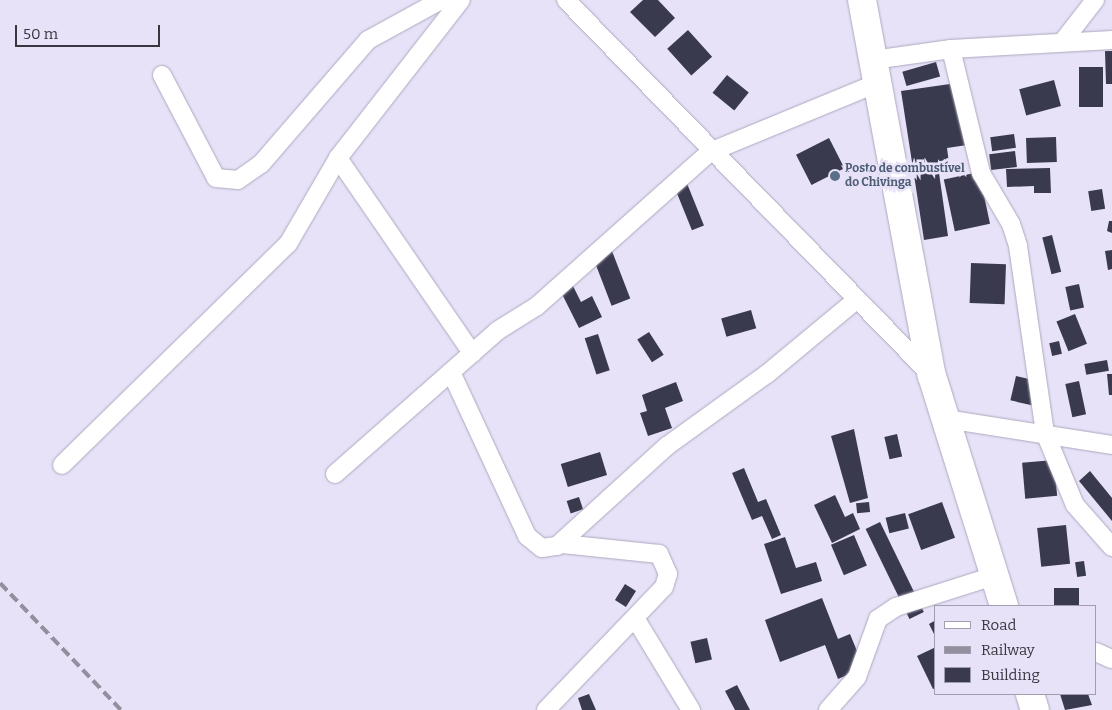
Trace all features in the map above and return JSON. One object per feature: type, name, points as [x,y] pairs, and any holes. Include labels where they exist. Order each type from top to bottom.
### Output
[{"type":"main road","points":[[862,0],[932,376],[1004,605]]},
{"type":"main road","points":[[1030,695],[1035,710]]},
{"type":"street","points":[[162,75],[216,178],[238,180],[261,164],[368,40],[441,0]]},
{"type":"street","points":[[62,465],[288,244],[338,158],[461,0]]},
{"type":"street","points":[[566,0],[710,152],[932,376]]},
{"type":"street","points":[[1064,40],[1095,0]]},
{"type":"street","points":[[335,474],[472,353],[537,306],[710,152],[875,71],[951,49],[1064,40],[1112,40]]},
{"type":"street","points":[[951,49],[981,173],[1011,224],[1018,246],[1045,433],[1076,505],[1112,547]]},
{"type":"street","points":[[338,158],[472,353]]},
{"type":"street","points":[[563,544],[667,446],[767,374],[856,300]]},
{"type":"street","points":[[451,372],[527,536],[542,548],[563,544],[659,554],[668,574],[664,587],[550,709]]},
{"type":"street","points":[[946,419],[1112,445]]},
{"type":"street","points":[[839,706],[857,677],[878,619],[896,607],[994,576]]},
{"type":"street","points":[[635,618],[691,710]]},
{"type":"street","points":[[1097,652],[1112,659]]},
{"type":"building","points":[[643,0],[658,0],[675,18],[655,37],[630,12]]},
{"type":"building","points":[[688,30],[712,57],[691,75],[667,49]]},
{"type":"building","points":[[1105,51],[1112,51],[1112,84],[1106,84]]},
{"type":"building","points":[[936,62],[940,76],[906,86],[902,72]]},
{"type":"building","points":[[1079,67],[1103,67],[1103,107],[1079,107]]},
{"type":"building","points":[[727,75],[749,93],[734,110],[713,93]]},
{"type":"building","points":[[1054,80],[1061,106],[1026,115],[1019,89]]},
{"type":"building","points":[[957,83],[967,145],[947,148],[950,171],[939,173],[948,236],[924,240],[901,91]]},
{"type":"building","points":[[1014,134],[1016,148],[992,151],[990,137]]},
{"type":"building","points":[[1056,137],[1057,162],[1027,163],[1026,138]]},
{"type":"building","points":[[829,138],[844,168],[811,185],[796,155]]},
{"type":"building","points":[[1015,151],[1017,167],[991,170],[989,154]]},
{"type":"building","points":[[1050,168],[1051,193],[1034,193],[1034,186],[1007,187],[1006,169]]},
{"type":"building","points":[[979,172],[990,224],[955,231],[944,179]]},
{"type":"building","points":[[686,181],[704,226],[692,230],[674,186]]},
{"type":"building","points":[[1102,189],[1105,209],[1091,211],[1088,191]]},
{"type":"building","points":[[1109,221],[1112,221],[1112,233],[1107,231]]},
{"type":"building","points":[[1052,235],[1061,272],[1051,274],[1042,237]]},
{"type":"building","points":[[1112,250],[1112,269],[1108,270],[1105,251]]},
{"type":"building","points":[[612,251],[630,299],[612,306],[593,258]]},
{"type":"building","points":[[971,263],[1006,264],[1005,304],[970,303]]},
{"type":"building","points":[[571,282],[581,302],[592,296],[602,317],[579,328],[559,288]]},
{"type":"building","points":[[1079,284],[1084,307],[1070,310],[1065,287]]},
{"type":"building","points":[[751,310],[756,328],[726,337],[721,319]]},
{"type":"building","points":[[1075,314],[1087,344],[1068,351],[1056,321]]},
{"type":"building","points":[[649,332],[664,355],[652,362],[637,340]]},
{"type":"building","points":[[598,334],[610,370],[596,374],[585,338]]},
{"type":"building","points":[[1059,341],[1062,354],[1052,356],[1049,343]]},
{"type":"building","points":[[1107,360],[1109,371],[1086,375],[1084,364]]},
{"type":"building","points":[[1107,374],[1112,374],[1112,395],[1109,395]]},
{"type":"building","points":[[1016,376],[1037,381],[1032,405],[1010,400]]},
{"type":"building","points":[[1079,381],[1086,414],[1072,417],[1065,384]]},
{"type":"building","points":[[676,382],[683,401],[665,408],[672,428],[648,436],[640,413],[647,411],[642,395]]},
{"type":"building","points":[[854,429],[868,498],[850,503],[831,436]]},
{"type":"building","points":[[897,434],[902,456],[890,459],[884,437]]},
{"type":"building","points":[[600,452],[607,475],[568,487],[561,464]]},
{"type":"building","points":[[1054,460],[1057,496],[1025,499],[1022,463]]},
{"type":"building","points":[[744,468],[758,502],[766,499],[781,535],[772,539],[762,516],[752,520],[732,473]]},
{"type":"building","points":[[1090,471],[1112,498],[1112,521],[1079,481]]},
{"type":"building","points":[[835,495],[845,517],[853,513],[860,529],[832,543],[814,505]]},
{"type":"building","points":[[579,497],[583,509],[571,513],[567,501]]},
{"type":"building","points":[[869,502],[870,512],[857,513],[856,503]]},
{"type":"building","points":[[942,502],[955,538],[921,550],[908,514]]},
{"type":"building","points":[[905,513],[909,529],[889,533],[886,518]]},
{"type":"building","points":[[880,522],[924,612],[909,619],[866,529]]},
{"type":"building","points":[[1066,525],[1070,564],[1041,567],[1037,528]]},
{"type":"building","points":[[854,535],[867,565],[844,575],[831,545]]},
{"type":"building","points":[[785,537],[796,568],[816,562],[822,581],[781,594],[764,544]]},
{"type":"building","points":[[1084,561],[1086,576],[1077,577],[1075,562]]},
{"type":"building","points":[[625,584],[636,591],[626,607],[615,600]]},
{"type":"building","points":[[1054,588],[1079,588],[1079,605],[1054,605]]},
{"type":"building","points":[[822,598],[838,639],[850,634],[864,668],[838,679],[825,645],[780,662],[765,620]]},
{"type":"building","points":[[934,621],[934,634],[929,624]]},
{"type":"building","points":[[707,638],[712,659],[695,663],[690,642]]},
{"type":"building","points":[[934,648],[934,689],[933,689],[917,656]]},
{"type":"building","points":[[737,685],[750,710],[735,710],[725,691]]},
{"type":"building","points":[[589,694],[596,710],[582,710],[578,698]]},
{"type":"building","points":[[1060,695],[1088,695],[1092,705],[1065,710]]},
{"type":"railway","points":[[0,583],[121,710]]},
{"type":"place","name":"Posto de combustível do Chivinga","points":[[835,176]]}]
